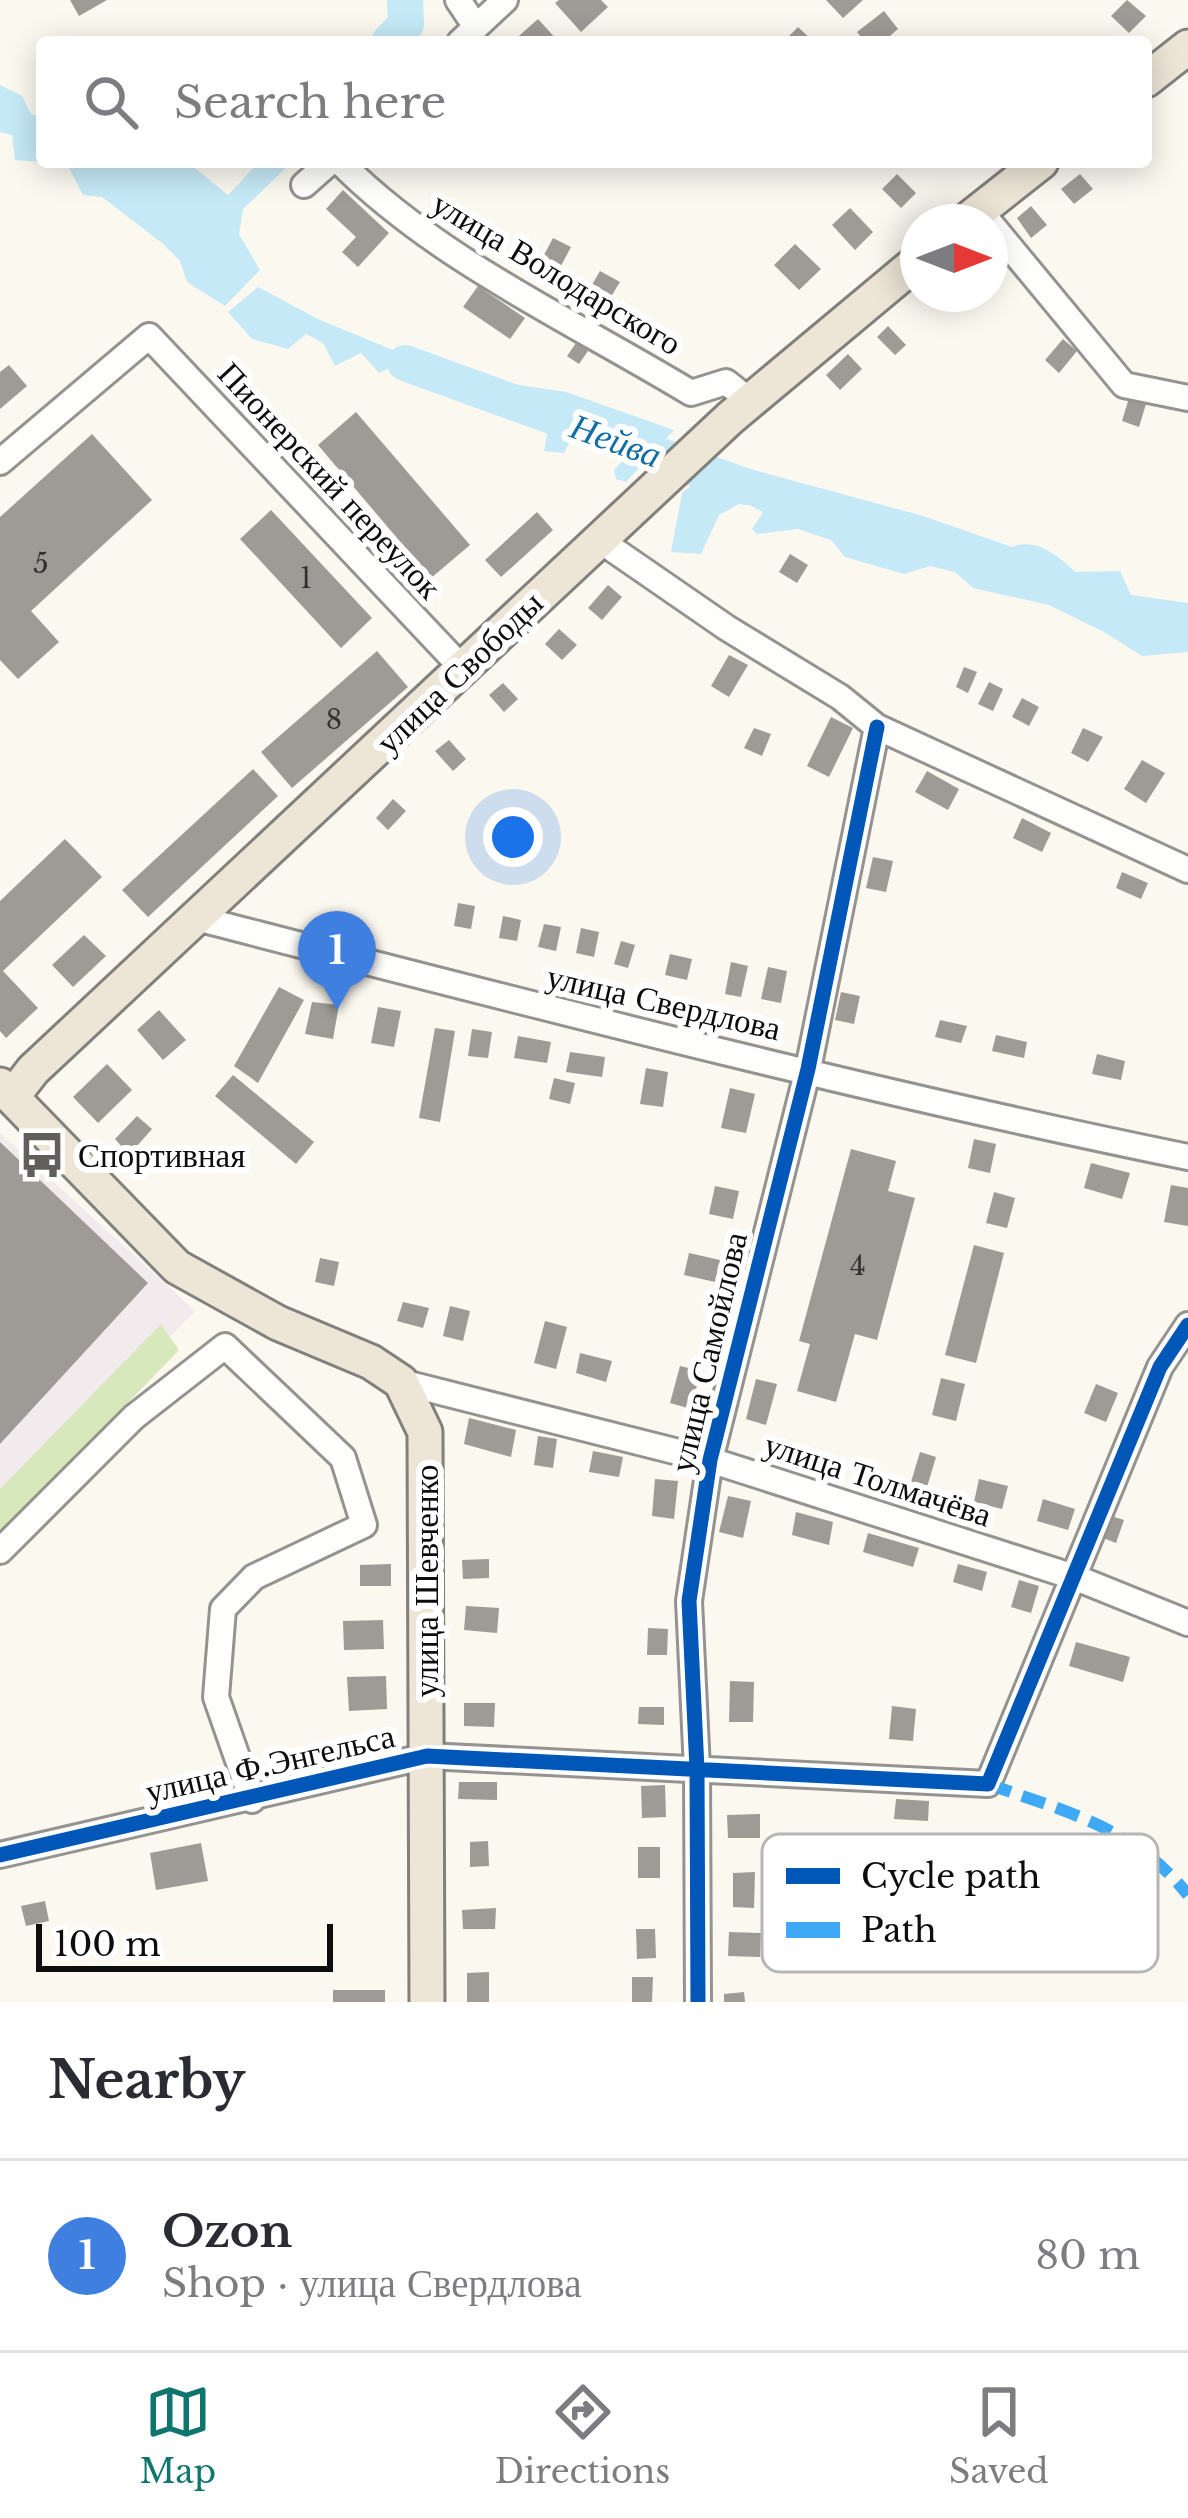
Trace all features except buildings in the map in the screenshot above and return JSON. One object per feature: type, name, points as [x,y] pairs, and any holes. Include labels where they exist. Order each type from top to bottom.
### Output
[{"type":"main road","points":[[1152,75],[1188,47]]},
{"type":"main road","points":[[997,204],[1034,168]]},
{"type":"main road","name":"улица Свободы","points":[[6,1090],[464,669],[598,539],[740,410],[900,276]]},
{"type":"main road","points":[[6,1090],[177,1267],[278,1323],[371,1362],[401,1382]]},
{"type":"main road","name":"улица Шевченко","points":[[401,1382],[425,1432],[427,2002]]},
{"type":"street","points":[[458,0],[468,34],[505,0]]},
{"type":"street","points":[[304,185],[323,168]]},
{"type":"street","name":"улица Володарского","points":[[346,168],[379,201],[448,250],[691,393],[725,382],[740,410]]},
{"type":"street","points":[[1008,250],[1124,385],[1188,398]]},
{"type":"street","name":"Пионерский переулок","points":[[0,463],[149,336],[464,669]]},
{"type":"street","points":[[598,539],[877,727],[1188,870]]},
{"type":"street","name":"улица Самойлова","points":[[698,2002],[698,1769],[689,1601],[710,1460],[808,1070],[877,727]]},
{"type":"street","name":"улица Свердлова","points":[[196,918],[954,1109],[1188,1157]]},
{"type":"street","points":[[1074,1577],[1160,1367],[1188,1325]]},
{"type":"street","points":[[0,1551],[134,1417],[225,1346],[343,1459],[364,1525],[254,1577],[224,1609],[216,1697],[252,1799]]},
{"type":"street","name":"улица Толмачёва","points":[[401,1382],[710,1460],[1074,1577],[1188,1623]]},
{"type":"street","name":"улица Ф.Энгельса","points":[[0,1855],[427,1756],[988,1784],[1074,1577]]},
{"type":"shaded area","points":[[0,1133],[195,1311],[0,1512]]},
{"type":"green space","points":[[161,1324],[179,1350],[0,1535],[0,1489]]},
{"type":"water","points":[[0,85],[22,96],[36,116],[36,162],[15,160],[12,135],[0,132]]},
{"type":"water","points":[[69,168],[195,168],[228,195],[253,168],[286,168],[243,209],[239,234],[260,270],[225,306],[187,282],[180,261],[162,243],[102,197],[83,195]]},
{"type":"water","points":[[258,287],[320,320],[454,375],[439,391],[414,383],[408,368],[391,367],[379,373],[361,353],[335,366],[323,343],[306,334],[288,349],[252,339],[228,312]]},
{"type":"water","points":[[494,381],[566,392],[674,430],[626,482],[616,479],[614,470],[632,451],[575,430],[564,453],[544,451],[550,419],[518,406],[510,412],[484,389]]},
{"type":"water","points":[[721,461],[923,516],[1012,547],[1039,546],[1076,572],[1120,571],[1131,595],[1188,603],[1188,652],[1142,656],[1049,605],[973,588],[955,572],[930,566],[904,574],[845,557],[831,540],[798,529],[757,534],[752,529],[763,512],[743,502],[719,515],[701,554],[671,552],[682,493]]},
{"type":"waterway","points":[[395,36],[406,24],[405,0]]},
{"type":"waterway","name":"Нейва","points":[[405,363],[747,487]]},
{"type":"marked path","points":[[988,1784],[1116,1834]]},
{"type":"marked path","points":[[1158,1864],[1188,1895]]},
{"type":"cycle path","points":[[698,2002],[697,1769],[689,1601],[710,1460],[808,1069],[877,727]]},
{"type":"cycle path","points":[[0,1855],[427,1756],[988,1784],[1160,1367],[1188,1325]]},
{"type":"place","name":"Ozon","points":[[337,1010]]},
{"type":"place","name":"Спортивная","points":[[42,1155]]}]
